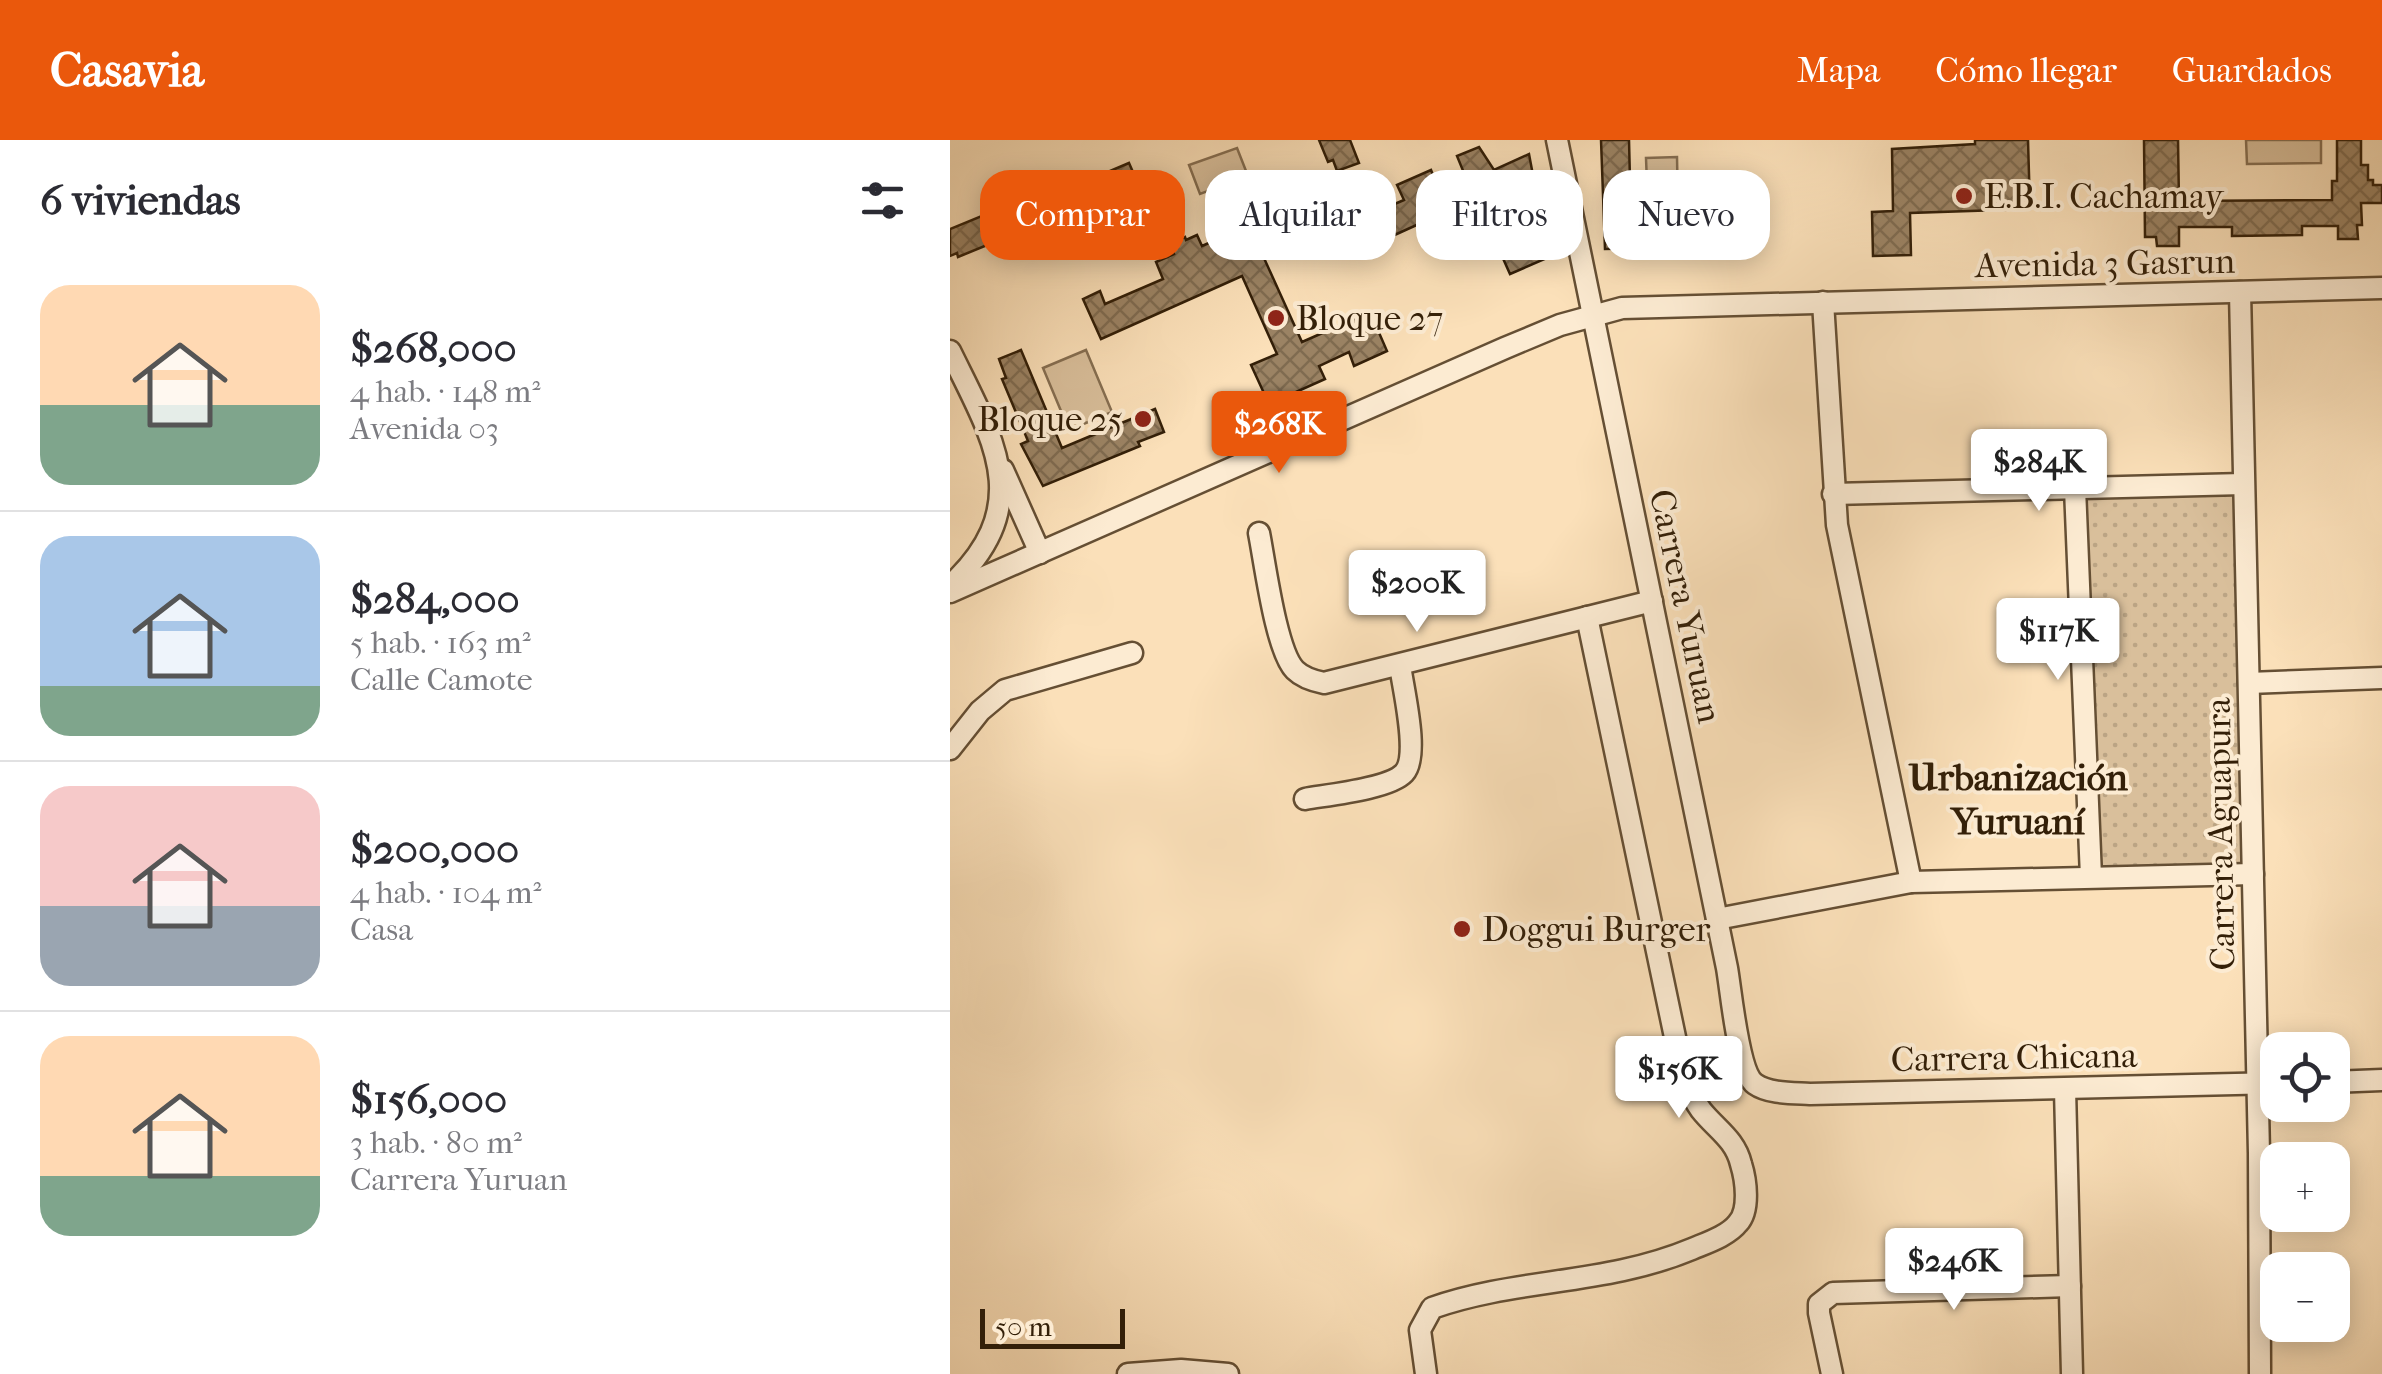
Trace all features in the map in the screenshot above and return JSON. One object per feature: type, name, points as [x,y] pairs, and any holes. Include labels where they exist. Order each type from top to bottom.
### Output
[{"type":"street","name":"Carrera Yuruan","points":[[1557,140],[1742,1050],[1754,1084]]},
{"type":"street","name":"Avenida 3 Gasrun","points":[[950,589],[1040,554],[1504,348],[1591,315],[1652,306],[2382,288]]},
{"type":"street","name":"Carrera Aguapura","points":[[2240,292],[2254,874],[2265,1032]]},
{"type":"street","points":[[1823,302],[1833,494],[1845,574],[1911,882]]},
{"type":"street","points":[[950,351],[1040,554]]},
{"type":"street","points":[[950,589],[974,560],[994,524],[1001,489],[999,458]]},
{"type":"street","points":[[1833,494],[2243,484]]},
{"type":"street","points":[[2076,488],[2091,877]]},
{"type":"street","points":[[1258,534],[1283,646],[1292,668],[1306,678],[1324,682],[1652,601]]},
{"type":"street","points":[[1426,1374],[1420,1330],[1432,1308],[1454,1300],[1601,1277],[1653,1264],[1724,1234],[1738,1224],[1745,1211],[1742,1166],[1734,1144],[1690,1094],[1680,1061],[1587,617]]},
{"type":"street","points":[[950,749],[980,711],[1005,690],[1132,653]]},
{"type":"street","points":[[1305,799],[1376,785],[1404,773],[1412,748],[1400,665]]},
{"type":"street","points":[[2249,683],[2382,678]]},
{"type":"street","points":[[1718,919],[1911,882],[2254,874]]},
{"type":"street","points":[[2350,1081],[2382,1080]]},
{"type":"street","name":"Carrera Chicana","points":[[1754,1084],[1781,1092],[1810,1094],[2260,1084]]},
{"type":"street","points":[[2066,1089],[2072,1374]]},
{"type":"street","name":"Carrera Aguapura","points":[[2260,1374],[2267,1122]]},
{"type":"street","points":[[1832,1374],[1819,1304],[1833,1293],[2070,1286]]},
{"type":"street","points":[[1128,1374],[1181,1370],[1228,1374]]},
{"type":"shaded area","points":[[2246,140],[2321,140],[2321,163],[2247,164]]},
{"type":"shaded area","points":[[1237,148],[1246,170],[1205,170],[1205,192],[1200,194],[1189,165]]},
{"type":"shaded area","points":[[1677,157],[1677,170],[1646,170],[1646,158]]},
{"type":"shaded area","points":[[1086,350],[1112,412],[1069,430],[1043,368]]},
{"type":"shaded area","points":[[2243,484],[2253,874],[2091,877],[2075,488]]},
{"type":"building","points":[[1319,140],[1350,140],[1359,163],[1337,170],[1333,160],[1328,162]]},
{"type":"building","points":[[1601,140],[1629,140],[1630,170],[1603,170],[1603,194]]},
{"type":"building","points":[[1975,140],[2028,140],[2030,209],[1910,213],[1911,255],[1873,256],[1872,212],[1893,211],[1892,149],[1975,144]]},
{"type":"building","points":[[2144,140],[2178,140],[2179,201],[2332,200],[2332,181],[2337,181],[2337,140],[2361,140],[2361,165],[2368,165],[2368,180],[2373,180],[2373,185],[2382,185],[2382,203],[2361,203],[2358,239],[2338,239],[2338,226],[2302,226],[2302,235],[2232,236],[2232,227],[2179,227],[2179,246],[2157,246],[2156,237],[2145,237]]},
{"type":"building","points":[[1479,147],[1494,170],[1463,170],[1457,156]]},
{"type":"building","points":[[1529,154],[1532,170],[1494,170]]},
{"type":"building","points":[[1129,163],[1132,170],[1112,170]]},
{"type":"building","points":[[1416,177],[1416,225],[1396,234],[1396,203],[1404,200],[1397,185]]},
{"type":"building","points":[[980,217],[980,248],[958,257],[957,253],[950,256],[950,229]]},
{"type":"building","name":"Bloque 27","points":[[1197,235],[1202,246],[1205,245],[1205,260],[1265,260],[1302,342],[1370,312],[1387,351],[1354,366],[1349,352],[1319,366],[1325,379],[1269,404],[1251,365],[1277,354],[1242,276],[1101,339],[1083,299],[1100,291],[1105,304],[1163,279],[1156,262],[1185,260],[1185,237],[1186,240]]},
{"type":"building","points":[[1504,260],[1542,260],[1510,274]]},
{"type":"building","name":"Bloque 25","points":[[1021,350],[1062,448],[1155,409],[1164,432],[1138,442],[1140,446],[1043,486],[1021,444],[1028,441],[1002,379],[1006,378],[999,359]]},
{"type":"place","name":"E.B.I. Cachamay","points":[[1964,196]]},
{"type":"place","name":"Bloque 27","points":[[1276,318]]},
{"type":"place","name":"Bloque 25","points":[[1143,419]]},
{"type":"place","name":"Doggui Burger","points":[[1462,929]]},
{"type":"district","name":"Urbanización Yuruaní","points":[[2018,799]]}]
